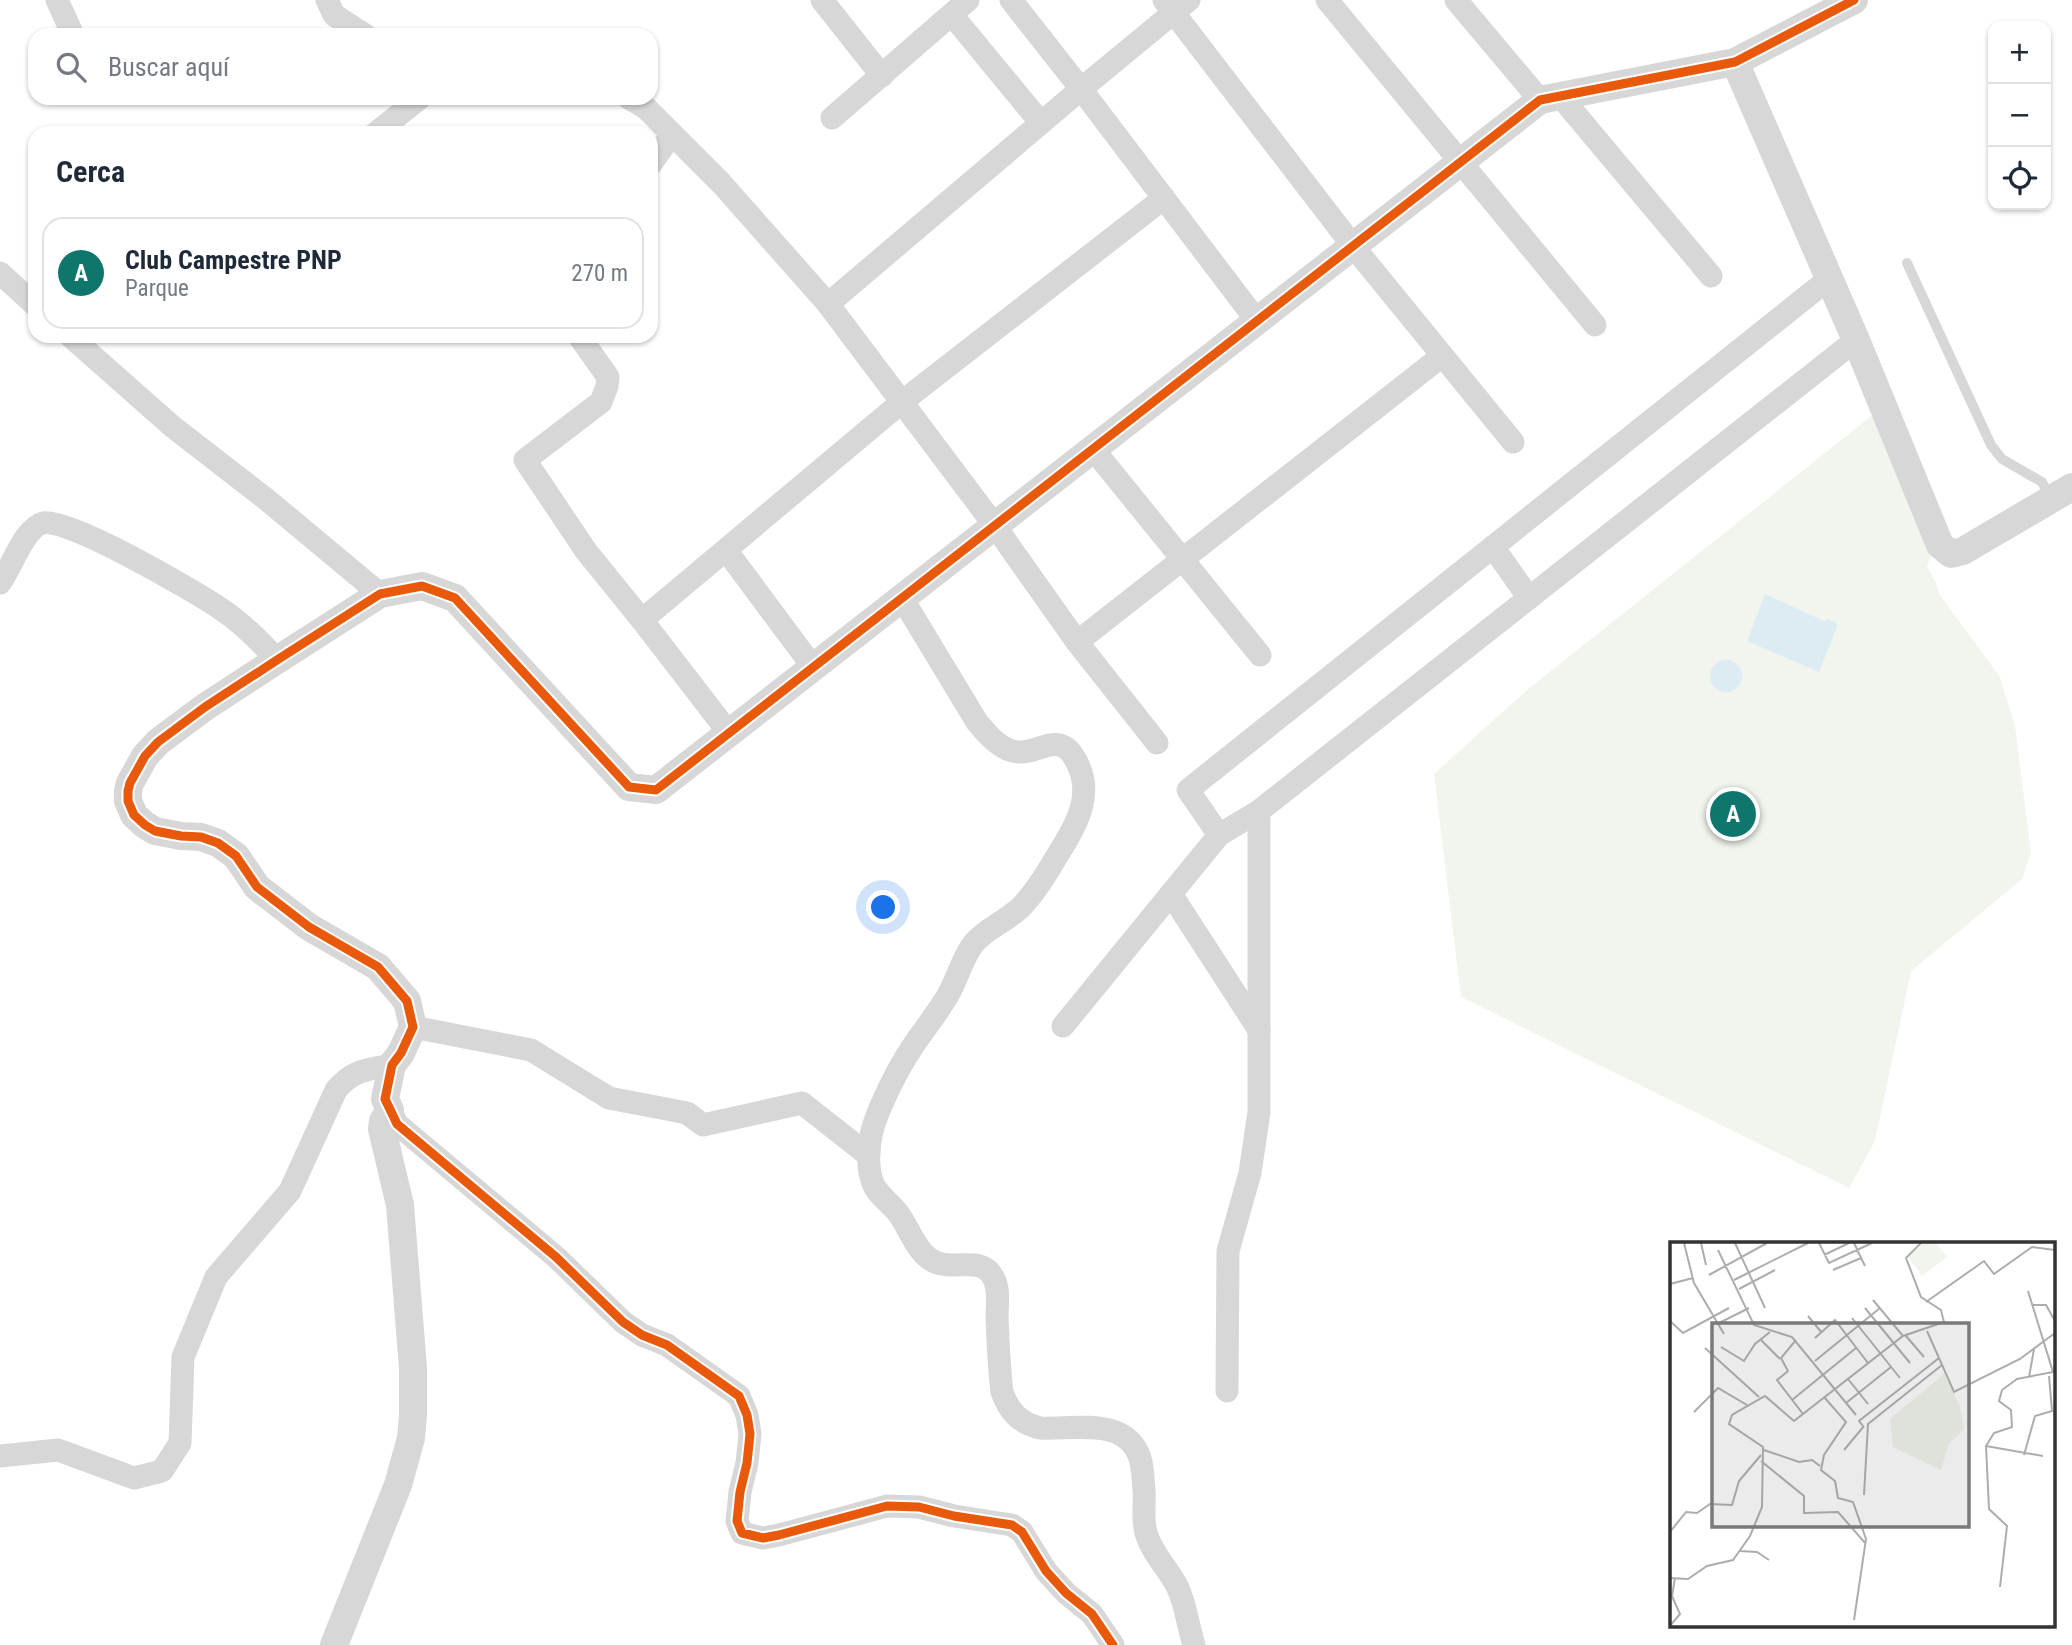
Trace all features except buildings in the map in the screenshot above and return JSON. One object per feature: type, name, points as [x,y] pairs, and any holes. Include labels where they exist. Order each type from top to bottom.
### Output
[{"type":"street","points":[[57,0],[70,28]]},
{"type":"street","points":[[327,0],[334,15],[354,28]]},
{"type":"street","points":[[822,0],[882,76]]},
{"type":"street","points":[[1010,0],[1257,321]]},
{"type":"street","points":[[1327,0],[1595,325]]},
{"type":"street","points":[[1457,0],[1711,276]]},
{"type":"street","points":[[1113,1645],[1103,1627],[1046,1571],[1022,1532],[1012,1525],[954,1516],[919,1507],[887,1506],[763,1538],[742,1533],[737,1521],[750,1434],[747,1415],[739,1396],[667,1345],[642,1335],[623,1322],[556,1256],[397,1124],[385,1099],[392,1065],[413,1027],[407,1001],[378,967],[309,927],[257,887],[236,856],[201,836],[181,836],[155,831],[134,815],[128,801],[130,783],[145,756],[158,742],[205,707],[380,594],[422,586],[455,598],[629,787],[656,790],[1460,163],[1550,98],[1735,62],[1854,0]]},
{"type":"street","points":[[828,304],[1081,89],[1176,4],[1353,246],[1513,442]]},
{"type":"street","points":[[832,118],[960,8],[1041,123]]},
{"type":"street","points":[[1735,62],[1856,340],[1940,545],[1951,554],[1964,551],[2061,493]]},
{"type":"street","points":[[390,126],[413,105]]},
{"type":"street","points":[[641,105],[721,183],[828,304],[903,401],[1077,642],[1157,743]]},
{"type":"street","points":[[658,154],[672,134]]},
{"type":"street","points":[[642,620],[903,401],[1164,198]]},
{"type":"street","points":[[0,273],[28,298]]},
{"type":"street","points":[[1219,835],[1188,790],[1829,278]]},
{"type":"street","points":[[1063,1026],[1219,835],[1259,811],[1856,340]]},
{"type":"street","points":[[78,343],[173,427],[266,499],[380,594]]},
{"type":"street","points":[[584,343],[608,377],[605,395],[594,408],[525,460],[586,551],[729,733]]},
{"type":"street","points":[[1077,642],[1442,356]]},
{"type":"street","points":[[1093,449],[1261,655]]},
{"type":"street","points":[[0,583],[28,533],[44,522],[56,522],[105,543],[196,593],[248,630],[277,660]]},
{"type":"street","points":[[1493,547],[1529,598]]},
{"type":"street","points":[[726,550],[814,667]]},
{"type":"street","points":[[902,598],[985,732],[1003,746],[1019,752],[1034,750],[1047,744],[1055,744],[1068,750],[1081,775],[1083,800],[1078,822],[1031,895],[1004,921],[987,930],[972,946],[950,993],[914,1044],[888,1088],[873,1125],[868,1155],[870,1172],[875,1188],[898,1213],[926,1256],[943,1265],[977,1265],[995,1279],[1002,1392],[1012,1413],[1030,1426],[1040,1428],[1108,1429],[1125,1436],[1136,1449],[1142,1465],[1143,1520],[1146,1532],[1154,1553],[1178,1588],[1194,1645]]},
{"type":"street","points":[[1227,1391],[1228,1251],[1250,1172],[1259,1112],[1259,811]]},
{"type":"street","points":[[1171,894],[1259,1030]]},
{"type":"street","points":[[413,1027],[531,1050],[609,1098],[687,1113],[703,1125],[802,1103],[868,1155]]},
{"type":"street","points":[[0,1456],[58,1450],[134,1478],[162,1471],[180,1443],[183,1357],[216,1277],[290,1191],[336,1090],[347,1077],[361,1071],[392,1065]]},
{"type":"street","points":[[334,1645],[398,1485],[408,1450],[413,1415],[414,1392],[402,1216],[382,1129],[383,1121],[390,1110]]},
{"type":"lane","points":[[1906,263],[1991,445],[2003,458],[2061,493]]},
{"type":"shaded area","points":[[1874,414],[1934,547],[1927,567],[1939,594],[2000,677],[2015,726],[2031,853],[2022,879],[1911,971],[1875,1141],[1849,1188],[1461,997],[1434,774],[1527,690]]},
{"type":"shaded area","points":[[1765,594],[1824,621],[1829,619],[1838,624],[1819,672],[1747,641]]},
{"type":"shaded area","points":[[1726,660],[1737,665],[1742,676],[1737,687],[1726,692],[1715,687],[1710,676],[1715,665]]},
{"type":"cycle path","points":[[1113,1645],[1092,1614],[1066,1593],[1046,1571],[1022,1532],[1012,1525],[954,1516],[919,1507],[887,1506],[763,1538],[742,1533],[737,1521],[750,1434],[747,1415],[739,1396],[667,1345],[642,1335],[623,1322],[556,1257],[397,1124],[385,1099],[392,1065],[413,1027],[407,1001],[378,967],[309,927],[257,887],[236,856],[218,843],[201,837],[155,831],[145,825],[134,815],[128,801],[130,783],[145,756],[158,742],[205,707],[380,594],[422,586],[455,598],[629,787],[656,790],[1540,100],[1735,62],[1854,0]]},
{"type":"place","name":"Club Campestre PNP","points":[[1733,814]]}]
